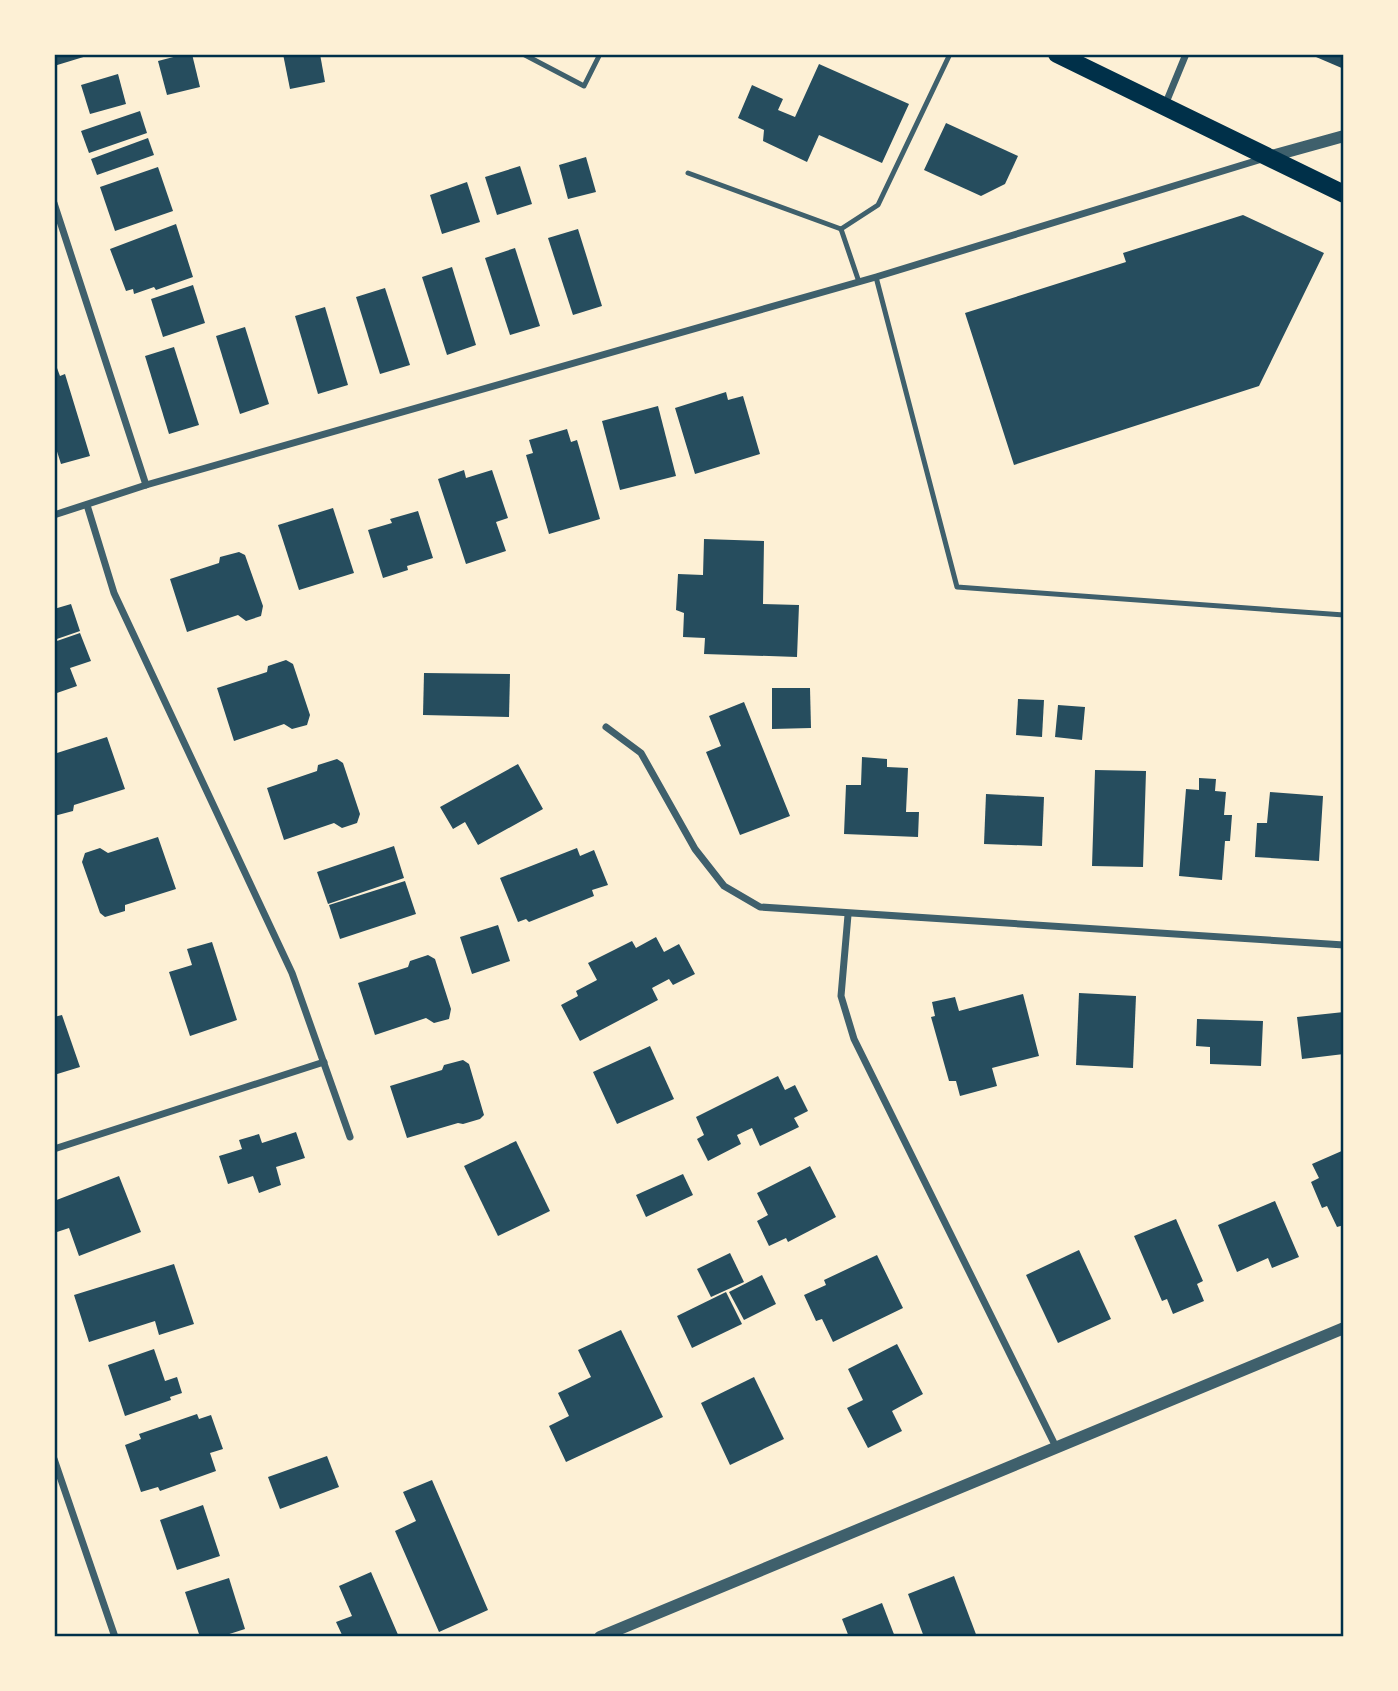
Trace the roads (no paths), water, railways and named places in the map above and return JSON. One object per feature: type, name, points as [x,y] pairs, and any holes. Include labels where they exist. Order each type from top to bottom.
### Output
[{"type":"main road","points":[[1057,54],[1344,194]]},
{"type":"street","points":[[1165,106],[1186,54]]},
{"type":"street","points":[[54,515],[146,485],[859,282],[1344,136]]},
{"type":"street","points":[[54,203],[146,485]]},
{"type":"street","points":[[87,505],[114,593],[292,973],[350,1137]]},
{"type":"street","points":[[606,727],[641,753],[695,849],[723,886],[760,907],[848,915],[1344,945]]},
{"type":"street","points":[[848,915],[841,996],[854,1039],[1056,1447]]},
{"type":"street","points":[[54,1149],[324,1062]]},
{"type":"street","points":[[600,1637],[1344,1328]]},
{"type":"street","points":[[54,1459],[115,1637]]},
{"type":"lane","points":[[523,54],[584,86],[600,54]]},
{"type":"lane","points":[[841,229],[878,205],[950,54]]},
{"type":"lane","points":[[688,173],[841,229]]},
{"type":"lane","points":[[841,229],[859,282]]},
{"type":"lane","points":[[876,277],[957,587],[1344,615]]}]
